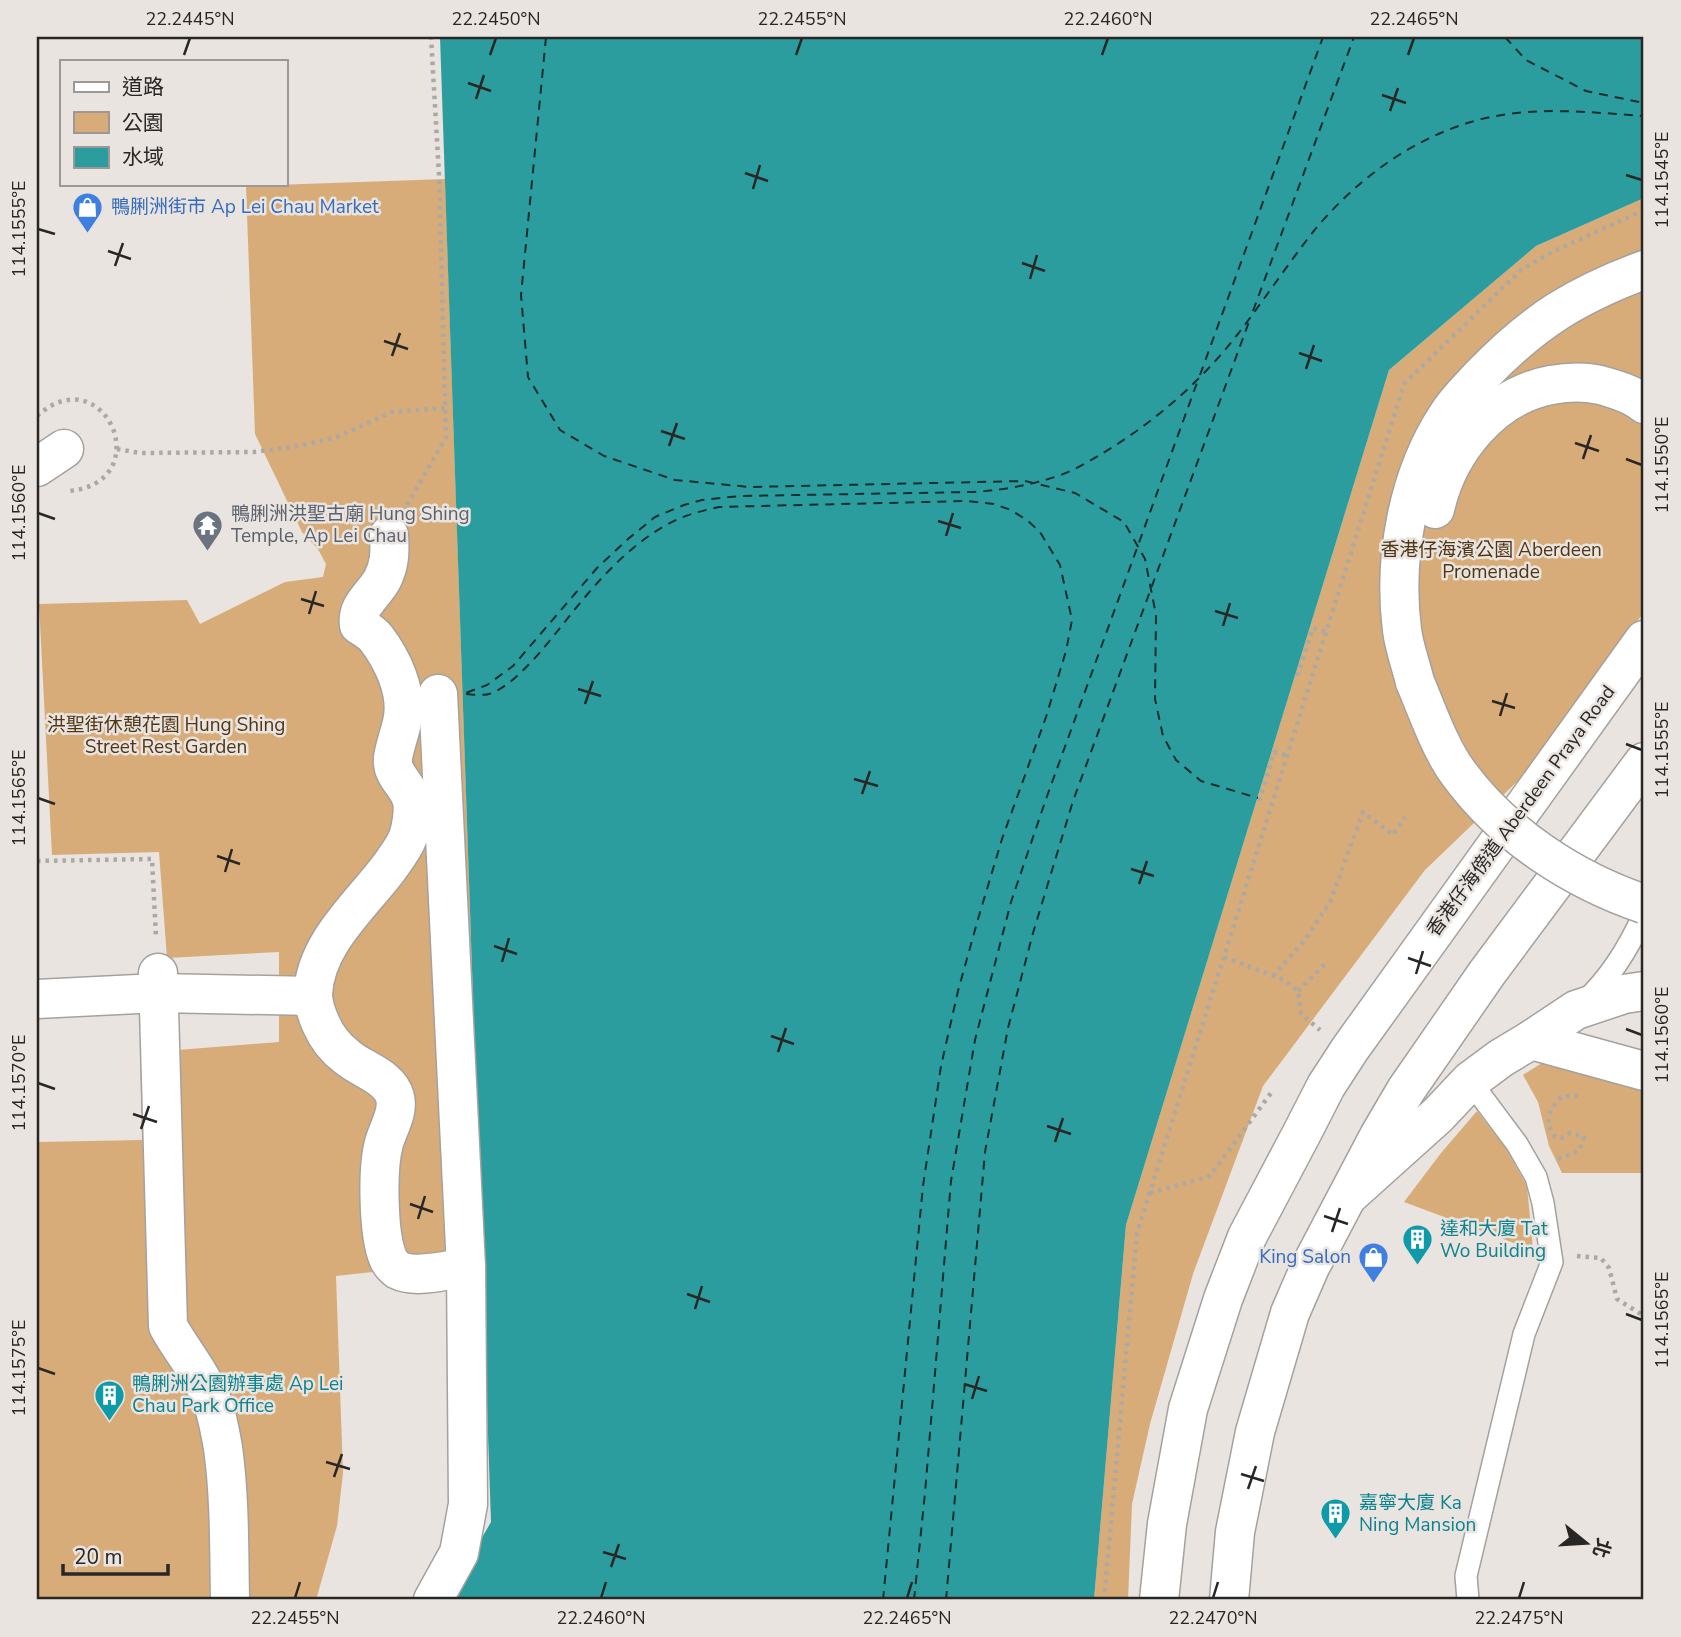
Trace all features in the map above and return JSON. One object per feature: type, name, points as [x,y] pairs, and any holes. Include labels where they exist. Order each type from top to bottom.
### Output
[{"type":"main road","points":[[1644,270],[1559,310],[1528,332],[1461,396],[1446,416],[1414,487],[1403,532],[1399,581],[1402,632],[1478,757],[1504,789],[1534,817],[1567,842],[1600,862],[1644,881]]},
{"type":"main road","points":[[1644,404],[1616,389],[1590,382],[1567,382],[1520,394],[1502,405],[1472,433],[1456,456],[1438,495],[1428,537],[1424,580],[1429,626],[1427,677],[1436,732],[1457,772],[1486,806],[1554,861],[1588,881],[1644,904]]},
{"type":"main road","points":[[389,535],[391,557],[382,581],[368,598],[358,617],[359,625],[375,636],[400,681],[404,701],[403,717],[393,760],[394,770],[412,801],[411,821],[408,839],[328,944],[316,972],[313,996],[317,1015],[327,1038],[348,1058],[383,1080],[395,1095],[396,1106],[384,1143],[379,1177],[382,1229],[387,1257],[400,1271],[411,1273],[466,1267]]},
{"type":"main road","name":"香港仔海傍道 Aberdeen Praya Road","points":[[1158,1600],[1167,1524],[1188,1409],[1223,1299],[1247,1237],[1326,1086],[1350,1049],[1644,640]]},
{"type":"main road","points":[[433,1600],[459,1553],[468,1504],[466,1267],[438,694]]},
{"type":"main road","points":[[399,734],[440,738]]},
{"type":"main road","points":[[1230,1595],[1235,1532],[1255,1432],[1290,1313],[1310,1267],[1406,1090],[1487,973],[1644,762]]},
{"type":"main road","points":[[408,839],[447,863]]},
{"type":"main road","points":[[37,999],[158,983],[313,996]]},
{"type":"main road","points":[[158,983],[168,1326],[211,1397],[219,1426],[227,1475],[230,1600]]},
{"type":"main road","points":[[1346,1198],[1438,1115],[1471,1081],[1501,1058],[1576,1010],[1644,990]]},
{"type":"main road","points":[[1531,1040],[1644,1071]]},
{"type":"lane","points":[[1576,1010],[1595,992],[1625,950],[1644,914]]},
{"type":"lane","points":[[1468,1600],[1466,1576],[1524,1334],[1552,1262],[1536,1177],[1517,1144],[1471,1081]]},
{"type":"path","points":[[389,535],[446,437],[439,174],[431,37]]},
{"type":"path","points":[[1104,1600],[1137,1233],[1404,384],[1521,270],[1552,252],[1644,210]]},
{"type":"path","points":[[117,449],[140,453],[254,452],[337,437],[392,412],[445,408]]},
{"type":"path","points":[[1296,674],[1313,628],[1326,632]]},
{"type":"path","points":[[1258,798],[1260,799],[1274,752],[1288,756]]},
{"type":"path","points":[[1273,976],[1304,940],[1330,902],[1363,812],[1393,835],[1405,817]]},
{"type":"path","points":[[37,861],[152,859],[158,983]]},
{"type":"path","points":[[1224,957],[1284,980],[1298,991],[1301,1014],[1350,1049]]},
{"type":"path","points":[[1298,991],[1326,963]]},
{"type":"path","points":[[1149,1194],[1210,1176],[1271,1093]]},
{"type":"path","points":[[1532,1170],[1578,1151],[1584,1138],[1570,1133],[1562,1138],[1555,1137],[1548,1125],[1550,1113],[1561,1097],[1587,1095]]},
{"type":"path","points":[[1549,1241],[1566,1255],[1601,1258],[1609,1268],[1618,1299],[1644,1317]]},
{"type":"green space","name":"洪聖街休憩花園 Hung Shing Street Rest Garden","points":[[445,179],[482,1260],[336,1276],[343,1473],[337,1526],[316,1600],[37,1600],[37,1142],[142,1140],[140,1053],[279,1042],[279,952],[167,958],[159,852],[52,855],[39,604],[187,600],[200,624],[285,582],[323,577],[326,564],[318,549],[302,532],[255,434],[246,186]]},
{"type":"green space","name":"香港仔海濱公園 Aberdeen Promenade","points":[[1644,198],[1644,612],[1524,775],[1425,870],[1263,1086],[1193,1274],[1150,1424],[1132,1504],[1128,1600],[1094,1600],[1126,1225],[1389,370],[1536,246]]},
{"type":"green space","points":[[1542,1063],[1644,1090],[1644,1173],[1562,1173],[1549,1146],[1538,1102],[1523,1075]]},
{"type":"green space","points":[[1477,1111],[1507,1150],[1527,1186],[1533,1250],[1404,1202]]},
{"type":"water","points":[[440,37],[1644,37],[1644,198],[1536,246],[1389,370],[1126,1225],[1094,1600],[446,1600],[491,1522]]},
{"type":"ferry route","points":[[546,37],[521,295],[528,377],[560,430],[604,456],[675,480],[750,487],[1025,481],[1075,493],[1124,522],[1145,559],[1156,615],[1155,699],[1163,736],[1176,760],[1201,781],[1258,798]]},
{"type":"ferry route","points":[[1200,375],[1323,37]]},
{"type":"ferry route","points":[[1253,311],[1354,37]]},
{"type":"ferry route","points":[[1505,37],[1526,60],[1586,91],[1644,103]]},
{"type":"ferry route","points":[[883,1600],[923,1186],[941,1066],[958,991],[1002,839],[1046,717],[1066,651],[1072,620],[1060,565],[1040,532],[1011,510],[994,504],[967,501],[719,507],[674,521],[622,557],[537,656],[508,684],[489,694],[463,694],[487,685],[513,666],[597,568],[655,517],[702,500],[740,496],[973,492],[1039,482],[1061,475],[1123,441],[1195,382],[1241,330],[1322,221],[1359,185],[1401,154],[1447,130],[1514,113],[1557,111],[1644,116]]},
{"type":"ferry route","points":[[946,1600],[985,1152],[1008,1028],[1033,933],[1073,801],[1250,319]]},
{"type":"ferry route","points":[[914,1600],[951,1181],[975,1040],[1011,902],[1198,380]]},
{"type":"place","name":"鴨脷洲街市 Ap Lei Chau Market","points":[[88,234]]},
{"type":"place","name":"鴨脷洲洪聖古廟 Hung Shing Temple, Ap Lei Chau","points":[[208,552]]},
{"type":"place","name":"達和大廈 Tat Wo Building","points":[[1417,1267]]},
{"type":"place","name":"King Salon","points":[[1374,1284]]},
{"type":"place","name":"鴨脷洲公園辦事處 Ap Lei Chau Park Office","points":[[109,1422]]},
{"type":"place","name":"嘉寧大廈 Ka Ning Mansion","points":[[1336,1541]]}]
